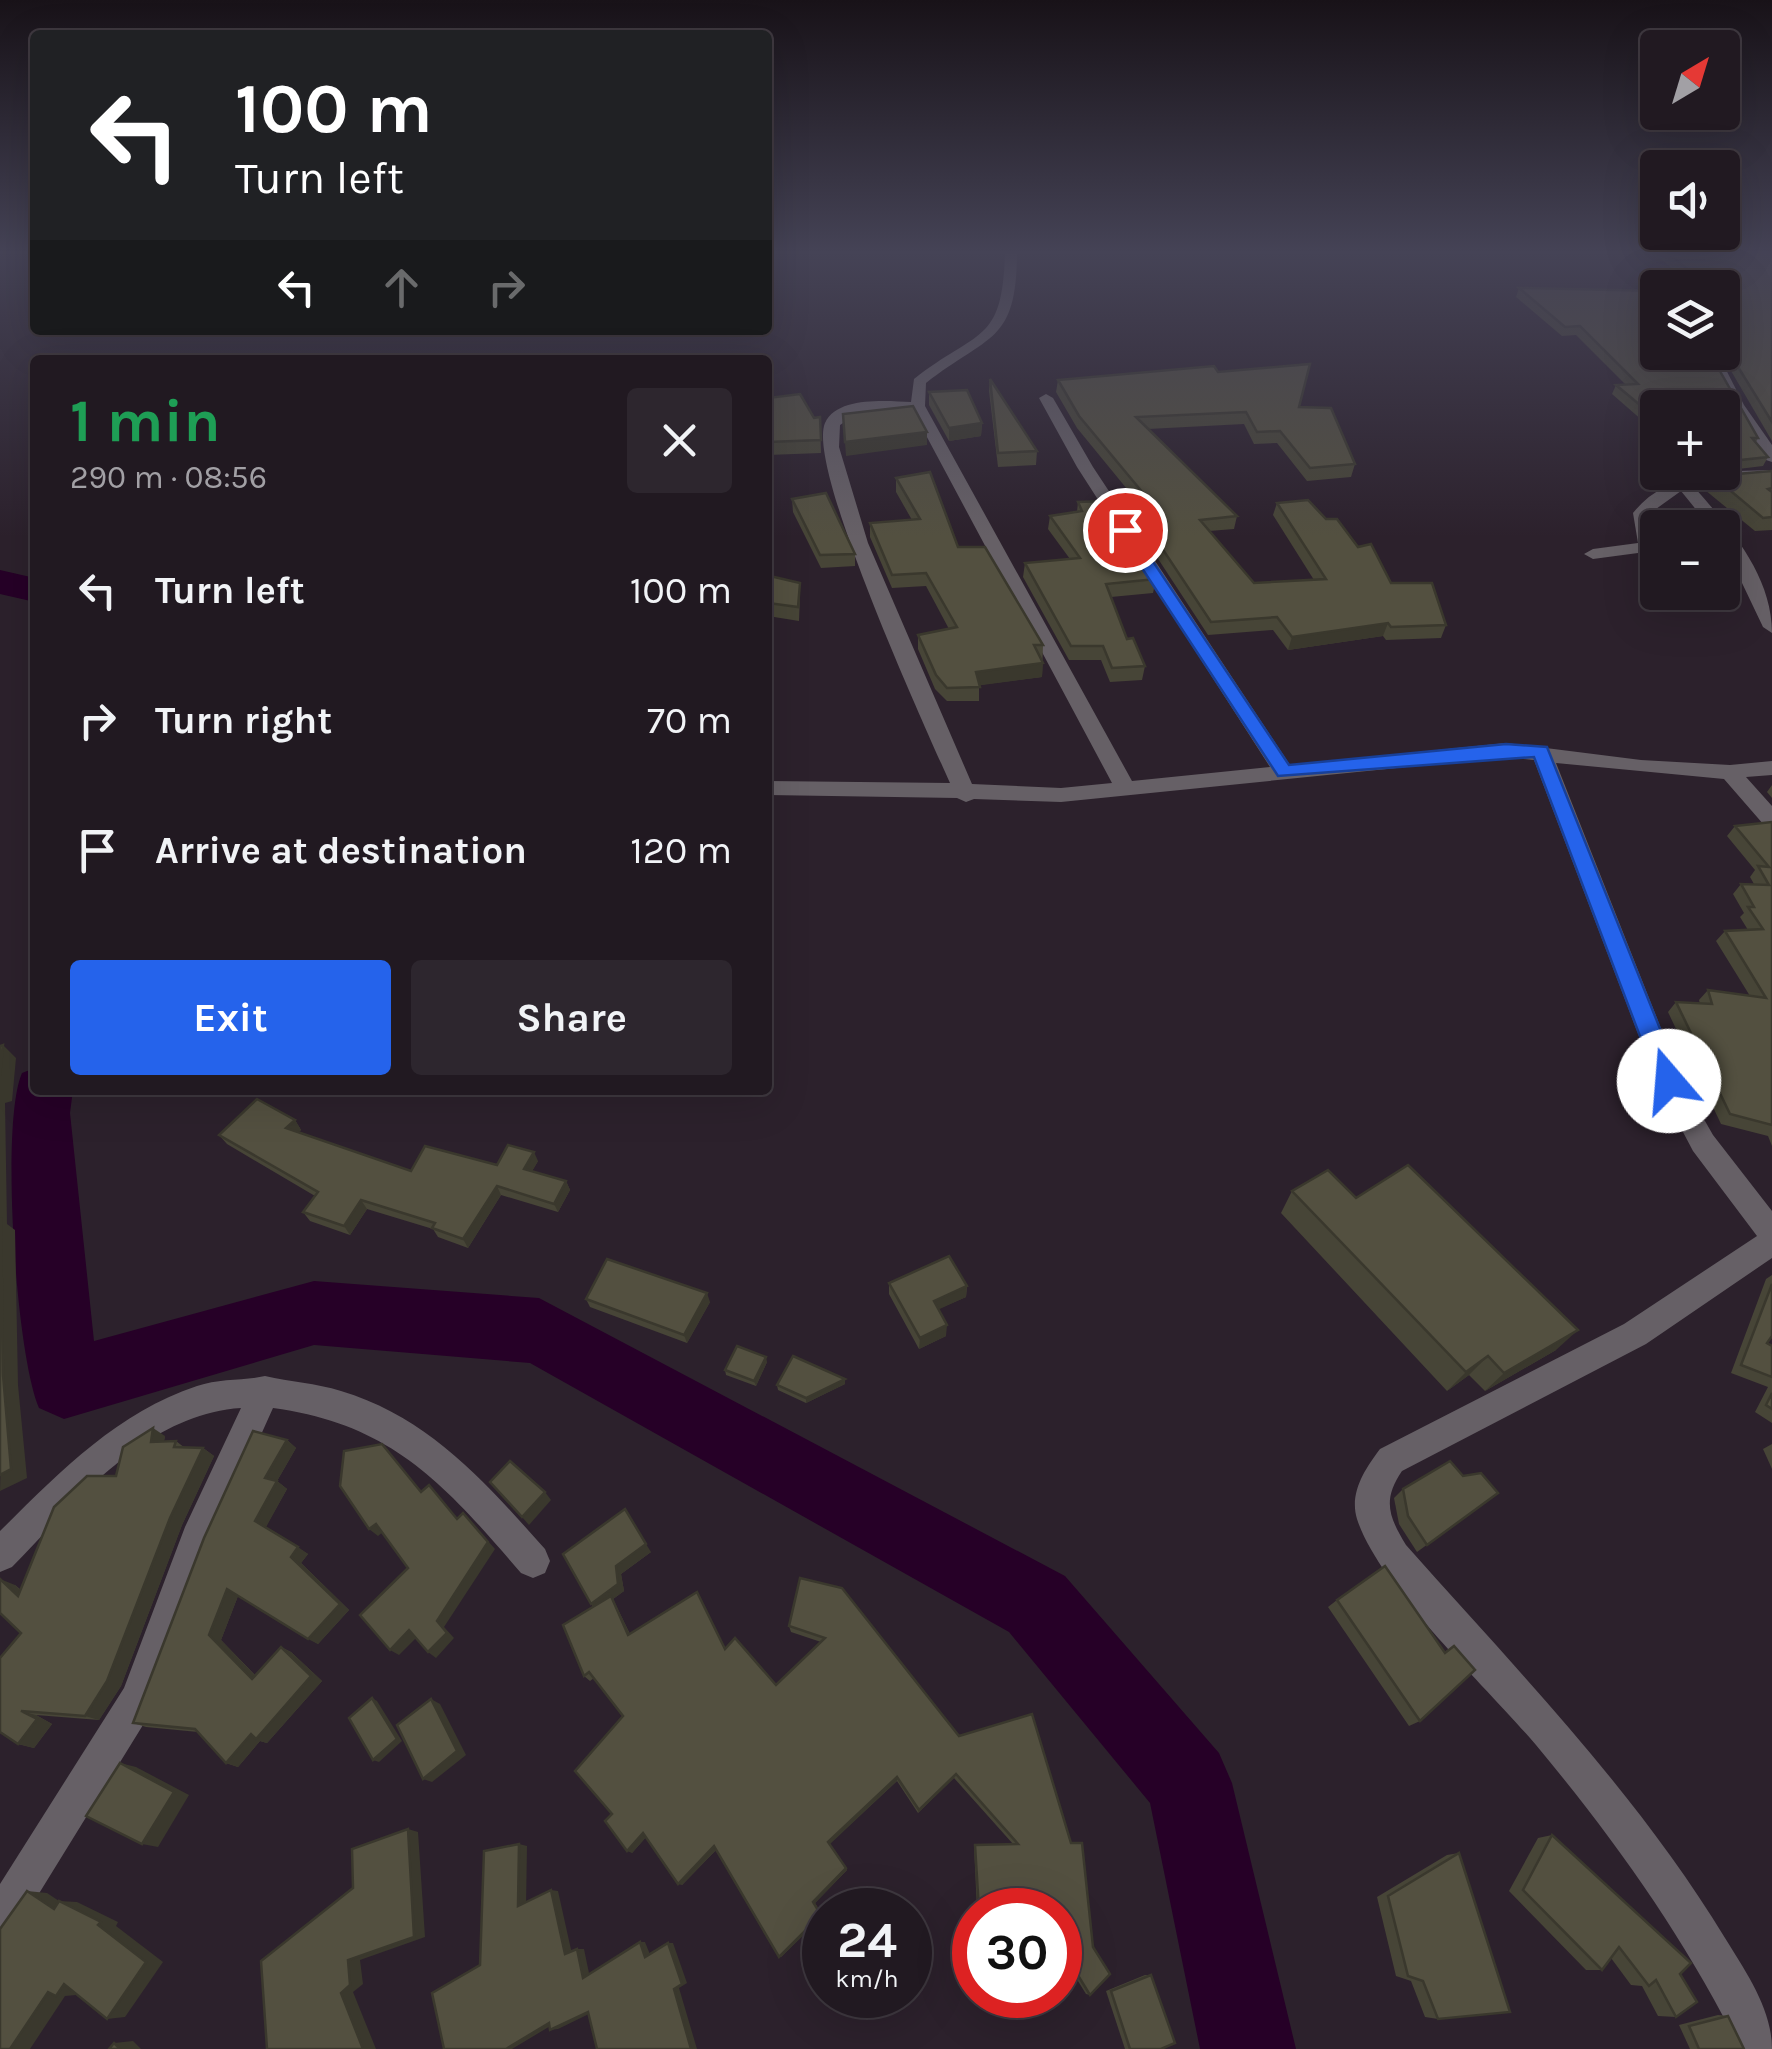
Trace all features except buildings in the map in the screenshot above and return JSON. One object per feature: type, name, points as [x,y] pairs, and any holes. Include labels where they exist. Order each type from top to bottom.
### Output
[{"type":"street","points":[[975,346],[918,382],[918,406],[1126,789]]},
{"type":"street","points":[[1719,370],[1772,456]]},
{"type":"street","points":[[1046,398],[1125,530],[1284,772]]},
{"type":"street","points":[[918,406],[853,410],[832,422],[827,436],[847,509],[966,794]]},
{"type":"street","points":[[1740,476],[1772,475]]},
{"type":"street","points":[[1593,554],[1646,546],[1640,512],[1655,498],[1675,490]]},
{"type":"street","points":[[1688,490],[1732,541],[1772,626]]},
{"type":"street","points":[[772,788],[839,786],[1061,795],[1506,750],[1641,767],[1730,772],[1772,768]]},
{"type":"street","points":[[1541,752],[1669,1081],[1703,1143],[1772,1233]]},
{"type":"street","points":[[1730,772],[1772,820]]},
{"type":"street","points":[[1762,2049],[1734,1986],[1684,1902],[1637,1837],[1394,1556],[1374,1524],[1369,1500],[1374,1481],[1391,1460],[1636,1334],[1772,1242]]},
{"type":"street","points":[[0,1555],[116,1448],[168,1412],[211,1396],[265,1391],[320,1402],[394,1429],[433,1456],[472,1492],[533,1561]]},
{"type":"street","points":[[0,1920],[138,1699],[197,1539],[265,1391]]},
{"type":"waterway","points":[[0,582],[30,589]]},
{"type":"waterway","points":[[42,1095],[48,1252],[64,1384],[314,1313],[539,1331],[1037,1604],[1189,1783],[1248,2049]]},
{"type":"route","points":[[1125,530],[1284,772],[1506,750],[1541,752],[1649,1020],[1669,1081]]}]
